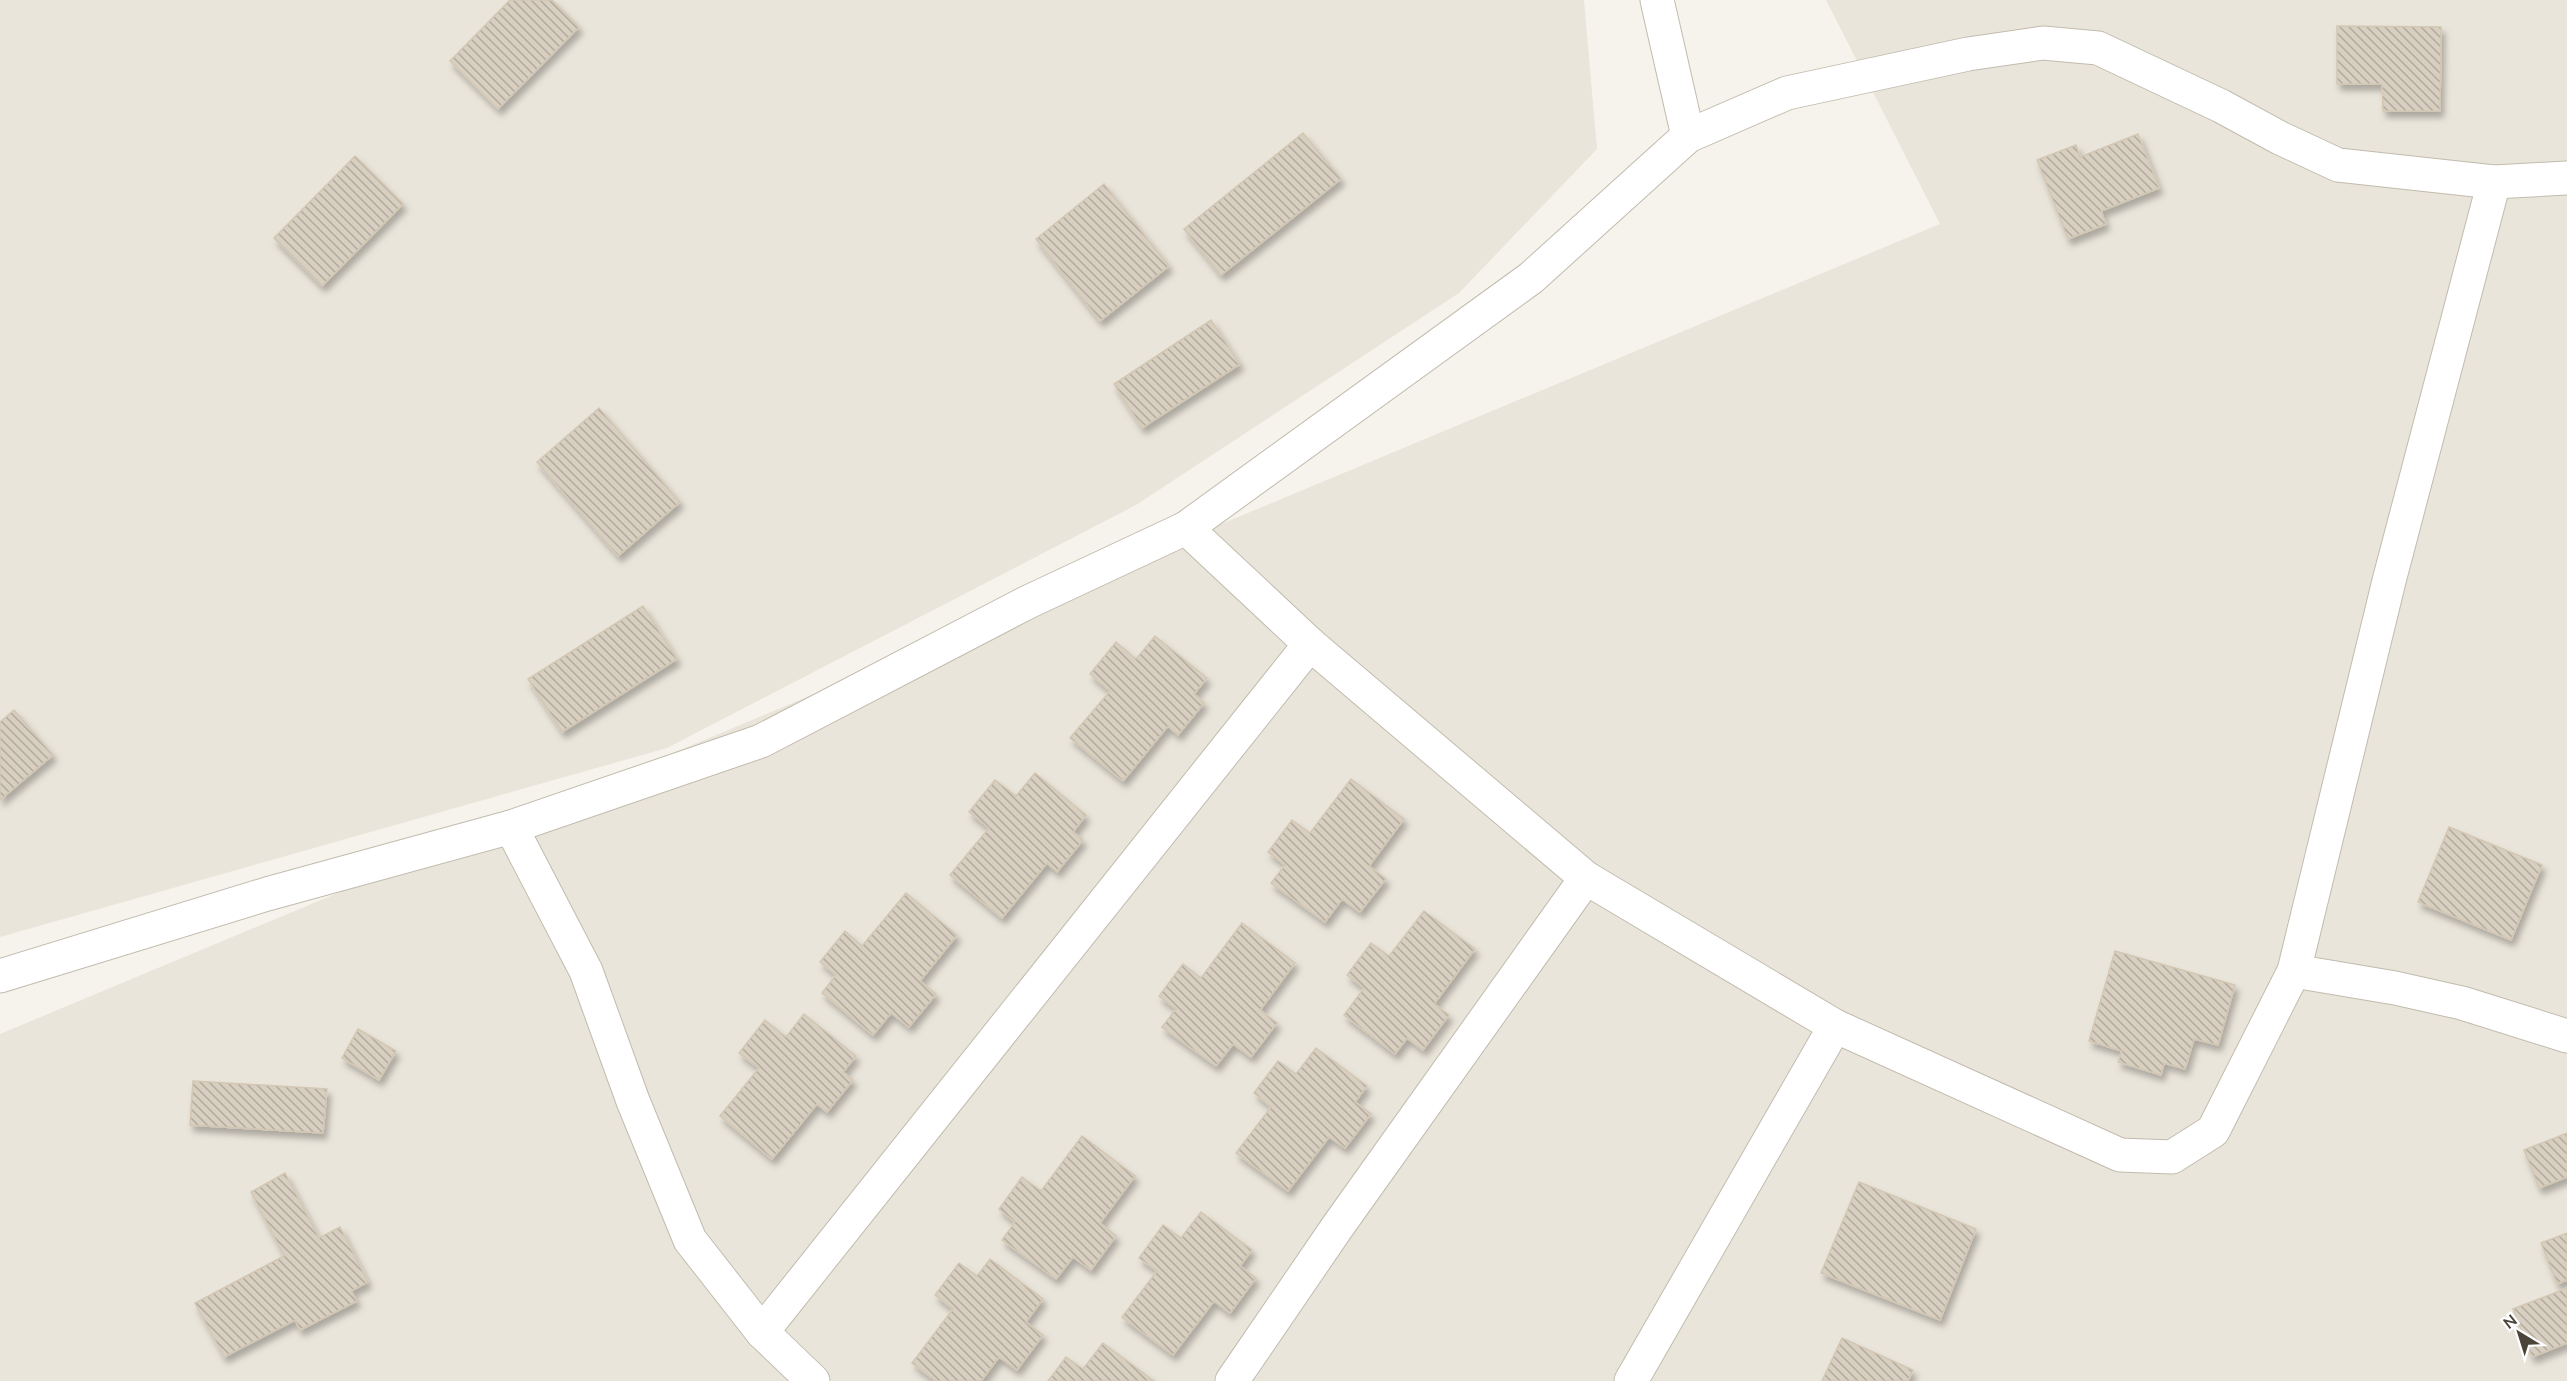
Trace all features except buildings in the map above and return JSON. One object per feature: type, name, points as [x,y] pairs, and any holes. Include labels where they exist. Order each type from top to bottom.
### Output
[{"type":"street","points":[[1657,0],[1688,136]]},
{"type":"street","points":[[0,976],[267,894],[511,827],[761,741],[1028,602],[1186,528],[1531,278],[1688,136],[1787,93],[1968,54],[2043,43],[2098,48],[2338,165],[2494,182],[2567,178]]},
{"type":"street","points":[[1186,528],[1310,644],[1586,878],[1835,1026],[2121,1155],[2172,1157],[2213,1131],[2294,971],[2389,581],[2494,182]]},
{"type":"street","points":[[762,1332],[1310,644]]},
{"type":"street","points":[[511,827],[586,971],[633,1101],[690,1240],[762,1332],[813,1381]]},
{"type":"street","points":[[1232,1381],[1338,1226],[1586,878]]},
{"type":"street","points":[[2294,971],[2395,988],[2462,1003],[2567,1036]]},
{"type":"street","points":[[1631,1381],[1835,1026]]},
{"type":"shaded area","points":[[0,0],[1584,0],[1597,149],[1459,293],[1136,505],[667,748],[0,937]]},
{"type":"shaded area","points":[[1826,0],[2567,0],[2567,1381],[0,1381],[0,1034],[1940,224]]}]
